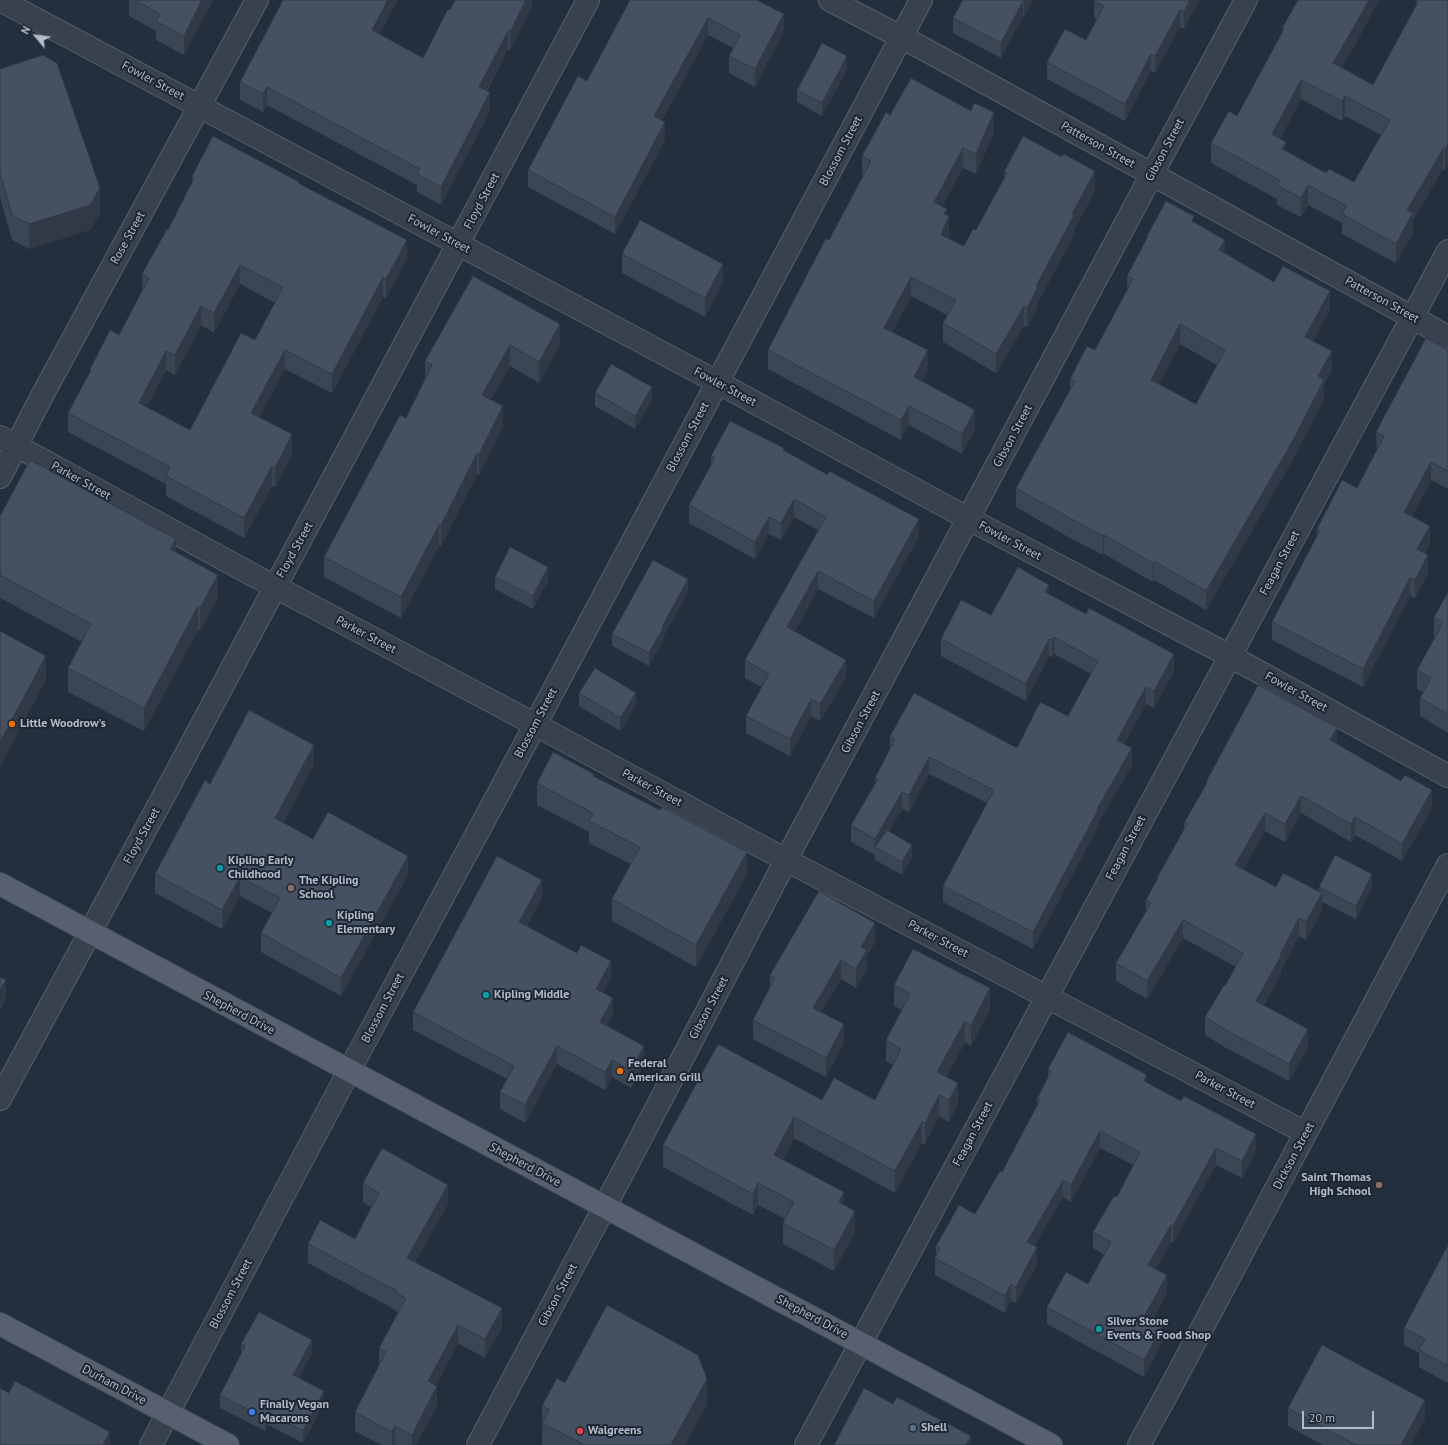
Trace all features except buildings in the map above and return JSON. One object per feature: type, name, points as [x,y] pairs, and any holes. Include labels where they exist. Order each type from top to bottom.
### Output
[{"type":"main road","name":"Shepherd Drive","points":[[0,884],[1051,1445]]},
{"type":"main road","name":"Durham Drive","points":[[0,1324],[228,1445]]},
{"type":"street","name":"Fowler Street","points":[[0,0],[717,382],[969,519],[1230,656],[1448,776]]},
{"type":"street","name":"Rose Street","points":[[0,477],[8,441],[199,106],[257,0]]},
{"type":"street","name":"Floyd Street","points":[[0,1099],[459,245],[588,0]]},
{"type":"street","name":"Patterson Street","points":[[830,0],[901,37],[1448,337]]},
{"type":"street","name":"Blossom Street","points":[[151,1445],[921,0]]},
{"type":"street","name":"Gibson Street","points":[[478,1445],[786,860],[1246,0]]},
{"type":"street","name":"Feagan Street","points":[[806,1445],[1448,251]]},
{"type":"street","name":"Parker Street","points":[[8,441],[275,587],[535,724],[786,860],[1306,1133]]},
{"type":"street","name":"Dickson Street","points":[[1139,1445],[1448,866]]},
{"type":"place","name":"Little Woodrow's","points":[[12,724]]},
{"type":"place","name":"Kipling Early Childhood","points":[[220,868]]},
{"type":"place","name":"The Kipling School","points":[[291,888]]},
{"type":"place","name":"Kipling Elementary","points":[[329,923]]},
{"type":"place","name":"Kipling Middle","points":[[486,995]]},
{"type":"place","name":"Federal American Grill","points":[[620,1071]]},
{"type":"place","name":"Saint Thomas High School","points":[[1379,1185]]},
{"type":"place","name":"Silver Stone Events & Food Shop","points":[[1099,1329]]},
{"type":"place","name":"Finally Vegan Macarons","points":[[252,1412]]},
{"type":"place","name":"Shell","points":[[913,1428]]},
{"type":"place","name":"Walgreens","points":[[580,1431]]}]
